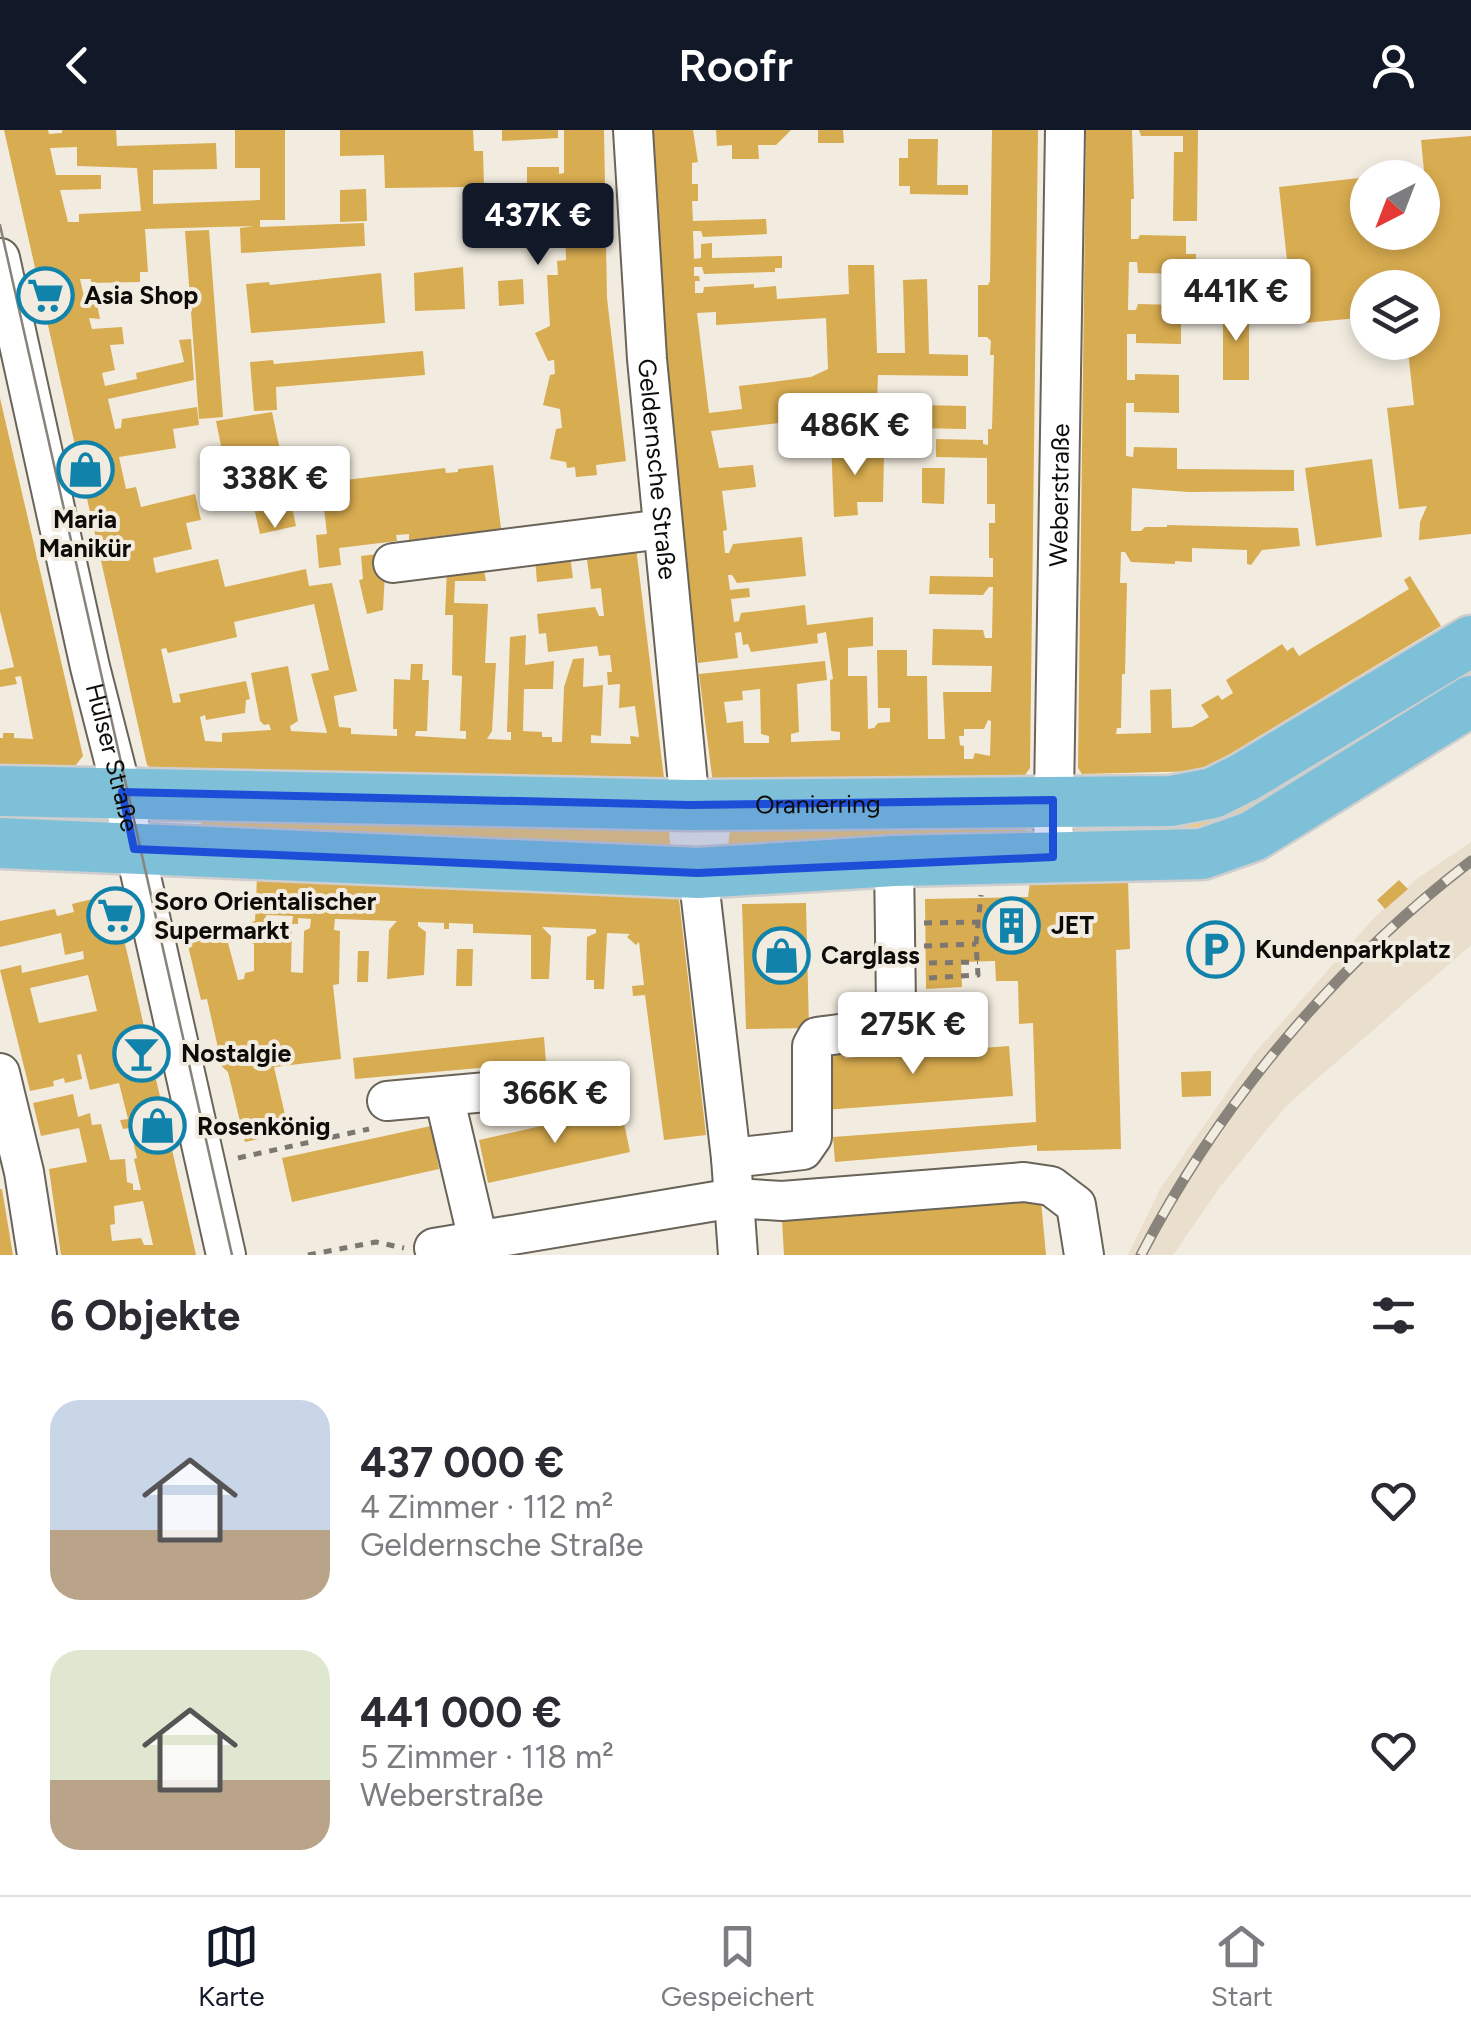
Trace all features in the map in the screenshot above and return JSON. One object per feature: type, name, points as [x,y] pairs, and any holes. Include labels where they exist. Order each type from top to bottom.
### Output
[{"type":"main road","name":"Oranierring","points":[[0,791],[690,805],[1171,801],[1213,793],[1471,640]]},
{"type":"main road","points":[[0,843],[698,873],[894,861],[1170,856],[1228,847],[1253,836],[1471,701]]},
{"type":"street","name":"Geldernsche Straße","points":[[633,130],[647,359],[690,805]]},
{"type":"street","name":"Weberstraße","points":[[1052,857],[1064,130]]},
{"type":"street","name":"Hülser Straße","points":[[0,258],[226,1255]]},
{"type":"street","points":[[394,563],[663,530]]},
{"type":"street","points":[[731,1158],[802,1150],[812,1137],[812,1046],[817,1038],[861,1032],[880,1024],[896,1006],[894,861]]},
{"type":"street","points":[[698,873],[731,1158],[738,1255]]},
{"type":"street","points":[[0,1073],[24,1172],[37,1255]]},
{"type":"street","points":[[381,1114],[444,1096],[542,1087]]},
{"type":"street","points":[[444,1096],[478,1240]]},
{"type":"street","points":[[434,1248],[734,1198],[782,1201],[1024,1182],[1051,1186],[1076,1205],[1084,1255]]},
{"type":"path","points":[[896,954],[978,975],[976,944],[984,859]]},
{"type":"path","points":[[896,954],[980,922]]},
{"type":"path","points":[[896,954],[976,944]]},
{"type":"path","points":[[896,954],[978,962]]},
{"type":"path","points":[[206,1166],[381,1114]]},
{"type":"path","points":[[308,1255],[376,1242],[414,1250],[434,1248]]},
{"type":"highlighted area","points":[[122,792],[167,794],[690,805],[1053,800],[1053,857],[698,873],[134,849]]},
{"type":"shaded area","points":[[1471,653],[1471,683],[1212,834],[1082,841],[1072,825],[1209,816]]},
{"type":"shaded area","points":[[1023,817],[1027,831],[1021,843],[727,852],[731,825]]},
{"type":"shaded area","points":[[207,818],[668,819],[671,853],[196,828]]},
{"type":"shaded area","points":[[1471,842],[1471,945],[1287,1105],[1220,1187],[1173,1255],[1128,1255],[1160,1189],[1253,1055],[1373,919],[1418,878]]},
{"type":"building","points":[[4,130],[48,130],[49,134],[62,130],[116,130],[117,146],[216,143],[217,169],[153,170],[153,204],[260,200],[260,168],[235,168],[235,130],[285,130],[285,220],[260,220],[260,227],[364,223],[365,246],[241,253],[240,228],[254,226],[145,229],[148,272],[140,272],[140,282],[91,283],[91,279],[80,279],[86,305],[97,304],[100,319],[89,318],[92,329],[122,327],[124,344],[110,345],[115,370],[102,373],[105,386],[137,379],[136,373],[184,362],[179,340],[191,339],[194,380],[108,399],[115,429],[121,428],[122,419],[197,407],[199,425],[173,429],[176,448],[119,457],[126,489],[136,487],[141,507],[195,494],[201,520],[186,523],[192,549],[153,558],[156,573],[218,559],[225,587],[306,569],[309,586],[332,583],[357,691],[334,696],[339,727],[351,728],[351,734],[397,736],[397,729],[393,729],[394,679],[410,680],[411,664],[423,664],[422,680],[429,680],[427,731],[416,731],[415,736],[466,739],[466,731],[460,731],[462,676],[452,675],[453,615],[445,615],[447,570],[483,565],[486,581],[455,581],[454,603],[488,604],[485,663],[496,663],[492,731],[487,739],[511,740],[511,732],[507,732],[510,637],[526,635],[525,665],[554,661],[553,689],[524,689],[523,731],[542,732],[542,737],[552,737],[552,742],[562,742],[564,687],[573,659],[584,658],[583,687],[603,685],[601,736],[591,735],[591,743],[631,744],[630,736],[639,737],[635,706],[619,708],[620,684],[608,685],[607,672],[612,672],[610,655],[599,656],[597,646],[548,652],[546,633],[539,634],[537,614],[595,607],[599,616],[604,616],[601,588],[591,589],[586,553],[636,547],[664,778],[658,785],[147,765]],"holes":[[[77,147],[77,166],[137,168],[141,211],[79,214],[79,222],[68,222],[60,190],[101,189],[101,175],[56,175],[50,148]],[[314,604],[329,670],[311,674],[327,733],[291,731],[290,726],[298,721],[288,666],[251,673],[260,721],[269,724],[271,730],[222,733],[222,742],[205,741],[200,717],[205,715],[206,720],[245,713],[246,700],[250,699],[246,681],[179,694],[181,702],[173,703],[161,649],[166,648],[168,653],[237,637],[234,622]]]},
{"type":"building","points":[[340,130],[473,130],[474,151],[483,151],[484,186],[527,185],[527,167],[559,167],[559,174],[564,173],[564,130],[604,130],[607,298],[626,461],[596,465],[597,475],[576,477],[575,467],[567,468],[566,462],[550,459],[556,429],[562,428],[560,409],[543,405],[550,375],[555,374],[554,360],[548,361],[535,333],[550,326],[547,275],[558,275],[557,261],[566,260],[565,221],[558,221],[558,202],[506,198],[507,222],[470,222],[469,187],[385,188],[384,155],[340,156]]},
{"type":"building","points":[[502,130],[558,130],[558,138],[502,141]]},
{"type":"building","points":[[651,130],[693,130],[698,162],[692,163],[692,184],[698,184],[698,201],[692,201],[693,221],[766,219],[767,234],[703,237],[701,231],[693,231],[694,259],[701,258],[701,244],[712,243],[712,258],[782,256],[782,268],[775,268],[775,272],[704,274],[702,267],[694,267],[694,276],[699,276],[700,281],[695,281],[695,293],[703,293],[704,287],[754,284],[754,288],[776,286],[777,299],[849,294],[848,265],[874,265],[877,353],[905,353],[903,280],[927,279],[929,354],[968,355],[968,376],[878,375],[877,404],[966,406],[966,429],[854,427],[853,396],[786,404],[788,422],[711,431],[719,468],[753,465],[756,487],[722,491],[727,530],[723,531],[725,553],[733,544],[802,537],[806,576],[737,583],[728,575],[730,590],[749,588],[750,597],[731,599],[734,622],[739,621],[741,613],[805,605],[807,625],[873,617],[873,646],[848,648],[848,676],[867,676],[868,729],[890,722],[890,708],[878,708],[877,650],[907,650],[907,676],[927,676],[928,739],[945,739],[943,692],[991,692],[992,666],[932,665],[933,629],[983,630],[985,638],[992,638],[993,587],[983,595],[929,594],[930,576],[993,577],[989,523],[995,523],[995,504],[987,504],[987,458],[936,457],[936,439],[983,440],[988,445],[994,355],[990,355],[991,341],[978,337],[978,285],[988,285],[990,281],[992,130],[1038,130],[1030,768],[1025,775],[713,784],[699,674],[825,661],[827,680],[797,684],[799,732],[791,734],[791,742],[840,740],[840,732],[831,731],[833,679],[826,632],[817,634],[818,643],[751,652],[748,644],[743,645],[741,632],[735,633],[738,658],[698,663],[654,305]],"holes":[[[716,312],[716,325],[826,318],[828,369],[811,377],[739,386],[742,409],[709,413],[697,313]],[[760,689],[761,734],[769,736],[769,743],[744,743],[743,721],[727,723],[724,702],[743,700],[742,691]],[[991,721],[990,756],[975,753],[973,759],[964,759],[959,736],[964,736],[964,729],[984,729]]]},
{"type":"building","points":[[716,130],[791,130],[776,145],[758,145],[759,159],[732,159],[732,145],[717,146]]},
{"type":"building","points":[[818,130],[843,130],[844,143],[818,143]]},
{"type":"building","points":[[1086,130],[1132,130],[1131,239],[1140,235],[1186,236],[1186,254],[1196,254],[1196,274],[1138,273],[1137,262],[1129,262],[1128,310],[1136,310],[1138,304],[1181,305],[1181,344],[1136,343],[1136,334],[1127,334],[1127,380],[1135,380],[1135,374],[1179,375],[1179,413],[1134,412],[1134,403],[1126,403],[1126,456],[1133,457],[1134,447],[1177,448],[1177,469],[1294,470],[1294,491],[1132,488],[1131,531],[1167,525],[1298,528],[1300,546],[1262,550],[1251,565],[1247,564],[1247,550],[1192,548],[1192,562],[1175,564],[1131,562],[1121,552],[1120,583],[1127,583],[1125,674],[1121,728],[1117,728],[1116,734],[1151,733],[1150,690],[1171,689],[1172,728],[1192,727],[1209,717],[1201,705],[1218,695],[1222,700],[1233,693],[1226,680],[1282,644],[1287,651],[1293,647],[1299,656],[1409,589],[1404,580],[1410,576],[1441,626],[1202,771],[1082,774],[1078,768]]},
{"type":"building","points":[[1139,130],[1198,130],[1197,221],[1173,221],[1174,152],[1183,152],[1183,136],[1141,136]]},
{"type":"building","points":[[1471,136],[1471,534],[1419,540],[1420,522],[1427,506],[1399,509],[1387,408],[1414,405],[1409,360],[1440,360],[1440,270],[1350,270],[1350,319],[1294,324],[1279,187],[1350,179],[1350,250],[1440,250],[1440,160],[1423,160],[1421,140]]},
{"type":"building","points":[[908,139],[938,139],[937,185],[968,185],[968,195],[910,194],[910,186],[899,186],[899,158],[908,158]]},
{"type":"building","points":[[366,189],[367,221],[340,222],[340,190]]},
{"type":"building","points":[[209,230],[223,417],[199,419],[185,231]]},
{"type":"building","points":[[463,267],[465,309],[415,311],[414,273]]},
{"type":"building","points":[[381,273],[385,323],[251,333],[246,284]]},
{"type":"building","points":[[523,279],[524,304],[499,306],[498,281]]},
{"type":"building","points":[[1223,308],[1249,308],[1249,380],[1223,380]]},
{"type":"building","points":[[423,351],[425,375],[276,387],[277,410],[254,411],[250,362],[273,360],[274,364]]},
{"type":"building","points":[[0,398],[83,756],[75,766],[0,764],[3,733],[33,739],[21,676],[15,677],[17,684],[0,687],[0,670],[14,667],[0,611]]},
{"type":"building","points":[[272,412],[296,526],[260,534],[254,508],[273,503],[267,478],[229,486],[216,421]]},
{"type":"building","points":[[854,437],[855,455],[884,456],[883,502],[857,502],[858,515],[834,517],[831,440]]},
{"type":"building","points":[[1372,459],[1382,537],[1316,546],[1305,468]]},
{"type":"building","points":[[493,465],[503,544],[466,550],[464,533],[409,540],[409,534],[396,535],[397,541],[339,548],[341,565],[319,568],[316,535],[327,534],[321,483],[445,468],[446,473],[458,472]]},
{"type":"building","points":[[922,468],[945,468],[944,504],[922,503]]},
{"type":"building","points":[[386,553],[383,610],[367,614],[359,580],[363,579],[361,556]]},
{"type":"building","points":[[570,555],[573,578],[537,582],[535,559]]},
{"type":"building","points":[[257,877],[678,891],[706,1135],[664,1140],[645,995],[633,996],[632,986],[644,985],[639,942],[636,945],[627,937],[630,934],[607,933],[604,989],[594,989],[594,980],[586,980],[587,937],[596,929],[542,927],[551,936],[549,979],[531,979],[531,935],[473,933],[473,924],[449,923],[449,929],[444,929],[444,923],[418,922],[426,932],[424,975],[387,979],[389,930],[397,921],[335,919],[334,930],[340,931],[339,984],[333,985],[341,1059],[274,1067],[289,1132],[245,1142],[228,1072],[217,1062],[218,1048],[207,999],[201,1000],[186,937],[255,921]],"holes":[[[266,915],[293,916],[292,924],[280,924],[278,932],[273,932],[272,921],[266,921]],[[298,918],[311,919],[310,928],[304,931],[303,973],[291,972],[292,924],[298,924]],[[242,939],[254,944],[254,971],[245,973],[244,979],[238,980],[228,943]]]},
{"type":"building","points":[[1128,879],[1130,949],[1116,950],[1121,1149],[1037,1151],[1037,1145],[835,1162],[833,1137],[1036,1122],[1033,1023],[1019,1024],[1018,981],[996,981],[995,961],[961,962],[962,987],[926,989],[925,899],[1028,897],[1030,882]]},
{"type":"building","points":[[1399,880],[1408,889],[1385,909],[1377,900]]},
{"type":"building","points":[[113,894],[196,1255],[61,1255],[49,1169],[87,1162],[79,1128],[41,1136],[33,1103],[73,1094],[78,1117],[90,1113],[92,1125],[101,1124],[110,1160],[125,1159],[127,1182],[133,1184],[133,1190],[141,1190],[130,1128],[123,1129],[120,1120],[128,1119],[119,1083],[90,1090],[81,1054],[77,1055],[82,1079],[65,1083],[64,1078],[53,1081],[54,1086],[30,1091],[0,970],[21,965],[22,973],[84,959],[83,951],[65,955],[61,933],[0,947],[0,921],[55,909],[57,916],[74,912],[72,904]],"holes":[[[88,975],[97,1011],[39,1023],[30,988]],[[143,1201],[153,1245],[144,1245],[141,1238],[112,1241],[114,1206]]]},
{"type":"building","points":[[806,903],[809,1028],[746,1029],[742,904]]},
{"type":"building","points":[[457,949],[473,949],[472,986],[456,986]]},
{"type":"building","points":[[358,951],[369,951],[368,982],[357,982]]},
{"type":"building","points":[[544,1037],[546,1062],[355,1079],[353,1058]]},
{"type":"building","points":[[844,1043],[845,1058],[1009,1046],[1013,1096],[824,1110],[819,1045]]},
{"type":"building","points":[[1211,1071],[1211,1096],[1182,1097],[1181,1072]]},
{"type":"building","points":[[621,1108],[630,1152],[488,1183],[479,1140]]},
{"type":"building","points":[[431,1126],[439,1169],[292,1202],[282,1158]]},
{"type":"building","points":[[2,1189],[13,1255],[0,1255]]},
{"type":"building","points":[[1041,1201],[1046,1255],[784,1255],[782,1220]]},
{"type":"tram line","points":[[0,225],[232,1255]]},
{"type":"railway","points":[[1141,1255],[1206,1144],[1285,1040],[1373,945],[1471,861]]},
{"type":"place","name":"Asia Shop","points":[[45,295]]},
{"type":"place","name":"Maria Manikür","points":[[85,470]]},
{"type":"place","name":"Soro Orientalischer Supermarkt","points":[[115,915]]},
{"type":"place","name":"JET","points":[[1012,925]]},
{"type":"place","name":"Kundenparkplatz","points":[[1216,949]]},
{"type":"place","name":"Carglass","points":[[782,955]]},
{"type":"place","name":"Nostalgie","points":[[142,1053]]},
{"type":"place","name":"Rosenkönig","points":[[158,1126]]}]
